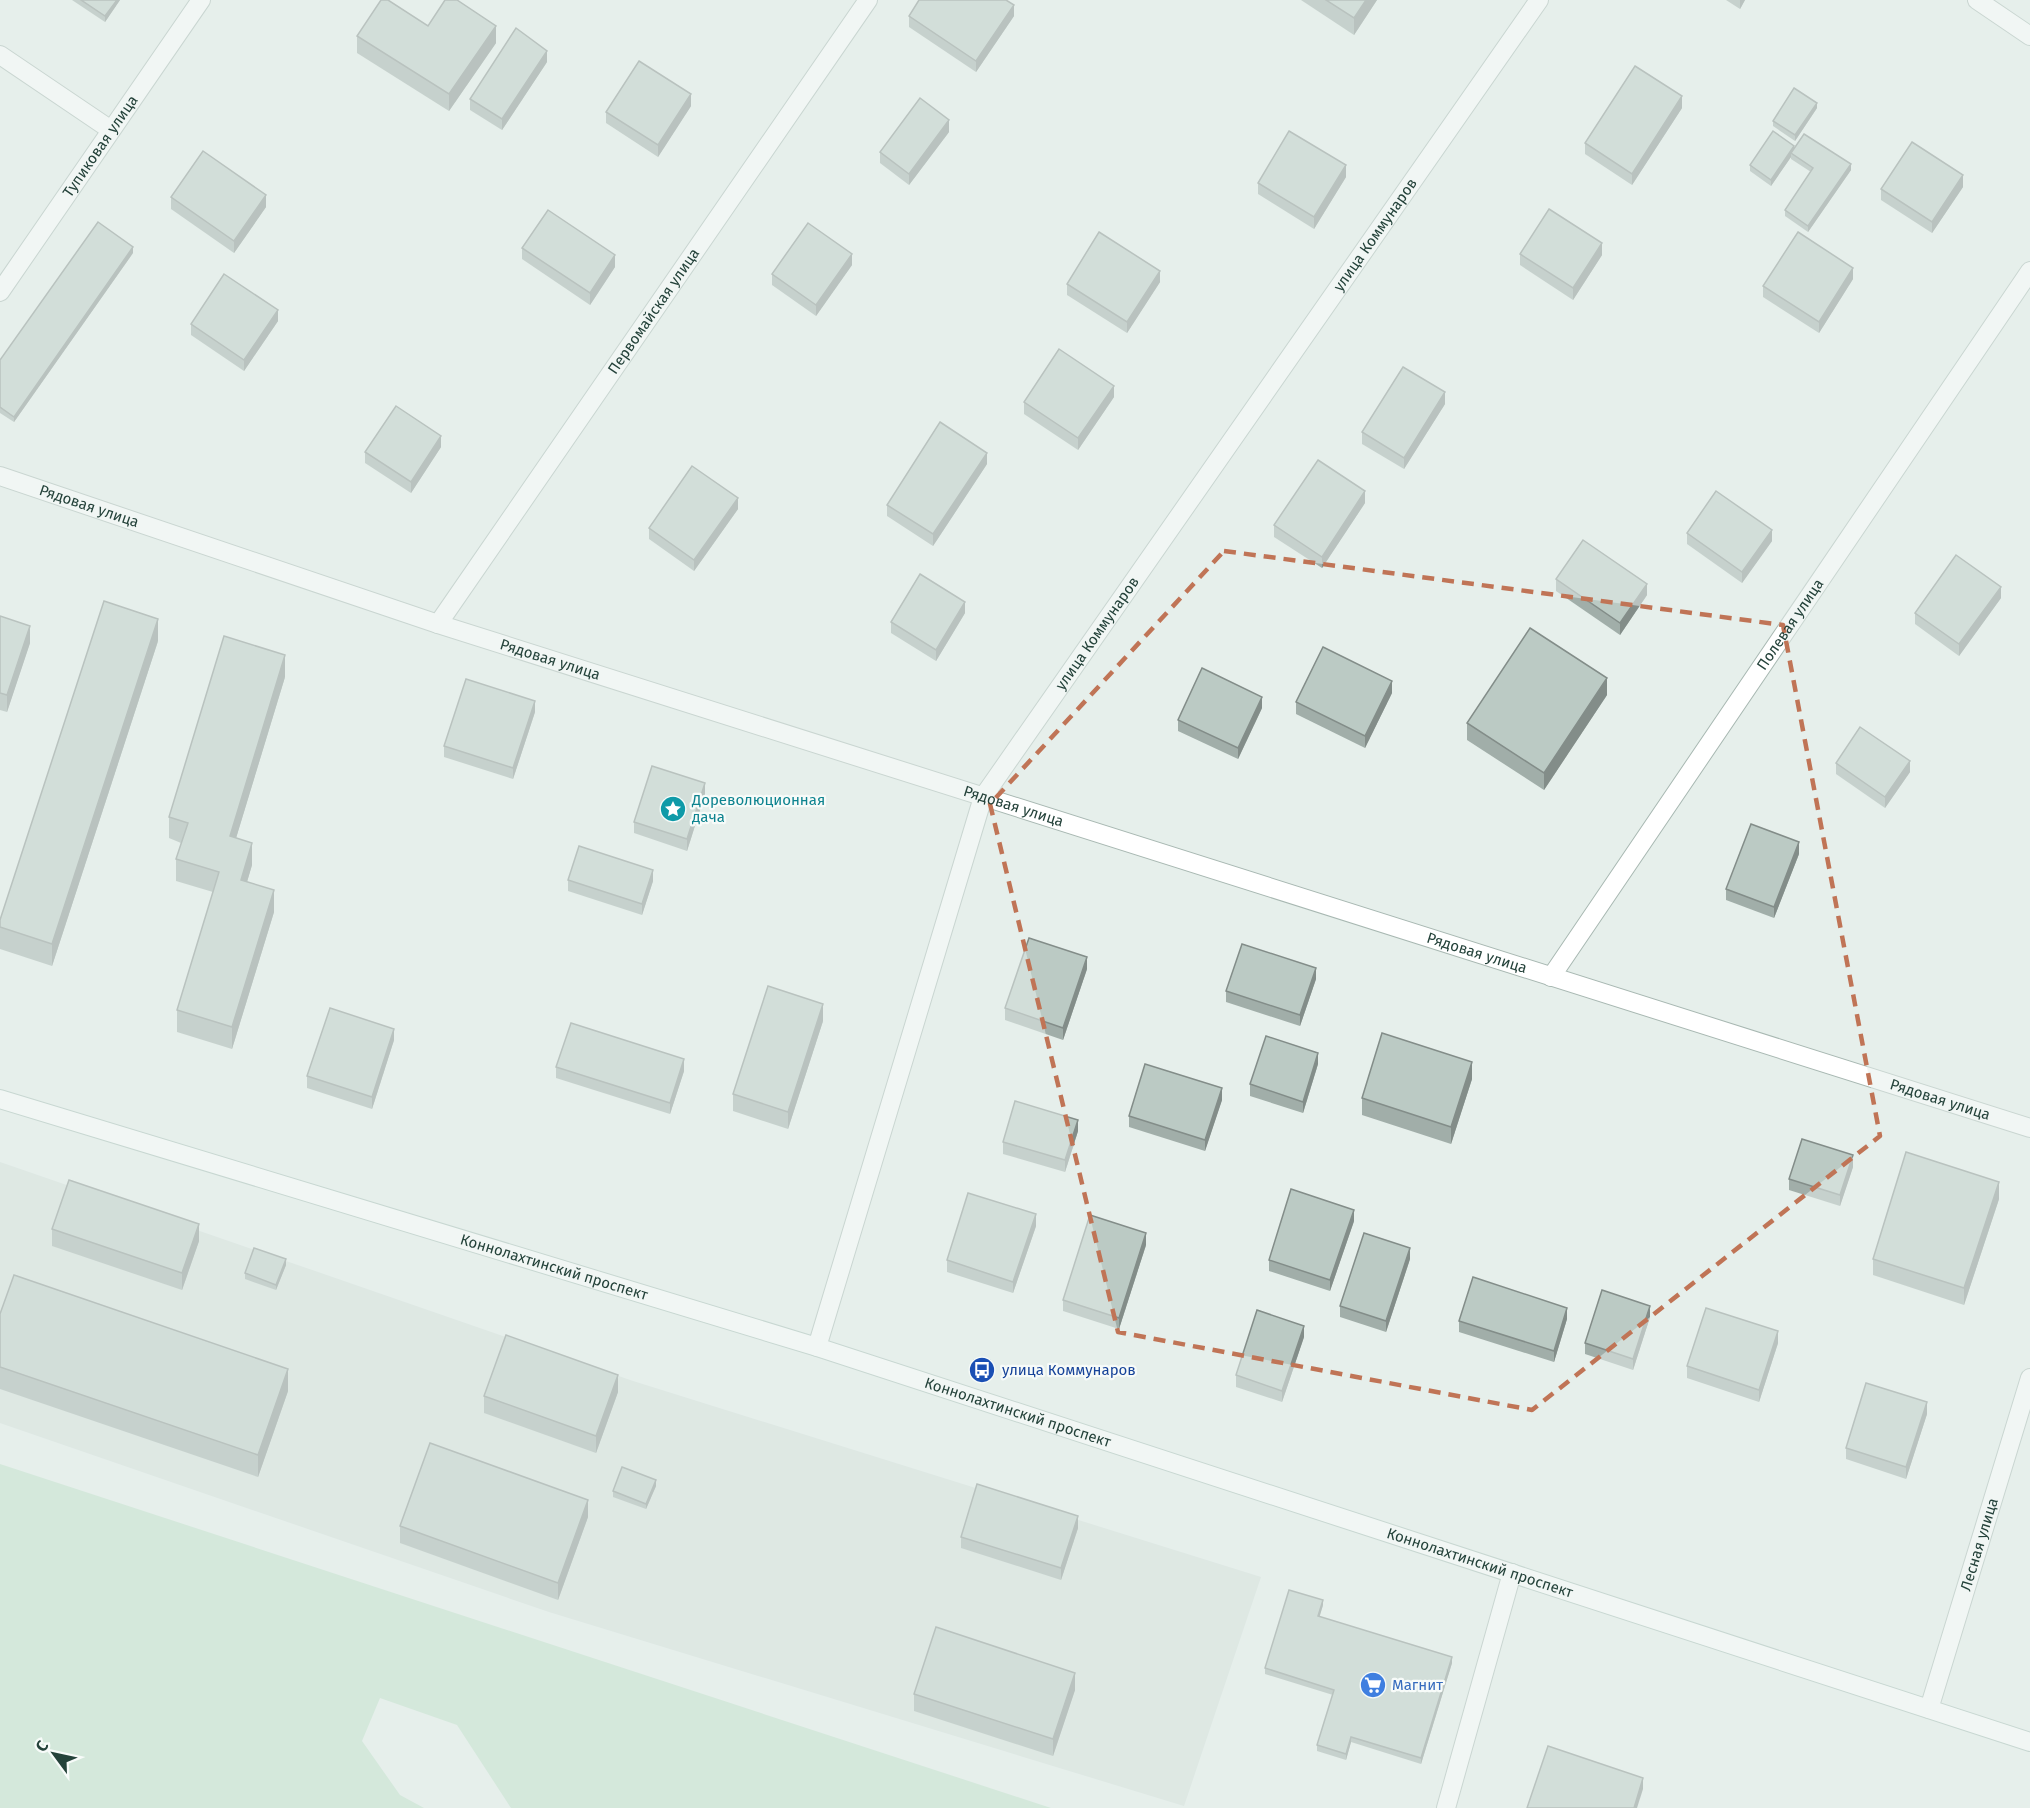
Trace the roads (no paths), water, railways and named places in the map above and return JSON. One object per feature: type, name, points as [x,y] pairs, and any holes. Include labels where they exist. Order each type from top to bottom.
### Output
[{"type":"street","name":"Тупиковая улица","points":[[0,292],[201,0]]},
{"type":"street","name":"Первомайская улица","points":[[438,624],[868,0]]},
{"type":"street","name":"улица Коммунаров","points":[[817,1347],[983,797],[1539,0]]},
{"type":"street","points":[[1977,0],[2030,36]]},
{"type":"street","points":[[0,55],[111,130]]},
{"type":"street","name":"Полевая улица","points":[[1551,977],[2030,271]]},
{"type":"street","name":"Рядовая улица","points":[[0,476],[438,624],[2030,1128]]},
{"type":"street","name":"Коннолахтинский проспект","points":[[0,1099],[817,1347],[2030,1742]]},
{"type":"street","name":"Лесная улица","points":[[1929,1709],[2030,1378]]},
{"type":"street","points":[[1446,1808],[1512,1573]]},
{"type":"place","name":"Дореволюционная дача","points":[[673,809]]},
{"type":"place","name":"улица Коммунаров","points":[[982,1370]]},
{"type":"place","name":"Магнит","points":[[1373,1685]]}]
